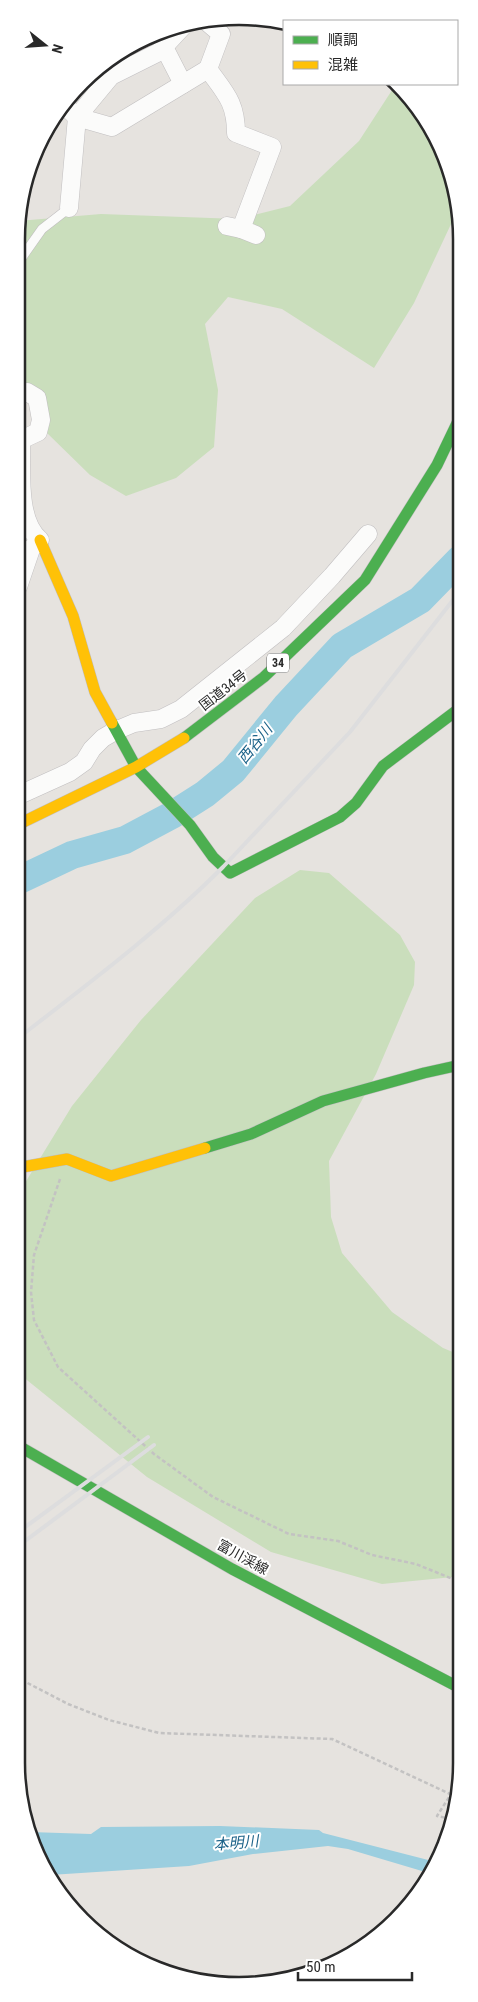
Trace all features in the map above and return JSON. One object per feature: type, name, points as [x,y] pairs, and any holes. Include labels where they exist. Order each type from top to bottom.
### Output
[{"type":"main road","name":"国道34号","points":[[25,821],[136,767],[191,734],[264,676],[365,580],[437,466],[453,432]]},
{"type":"main road","points":[[40,540],[73,616],[95,692],[136,767],[190,825],[204,847],[230,873],[340,817],[356,803],[383,766],[453,713]]},
{"type":"main road","points":[[25,1167],[67,1159],[111,1176],[252,1134],[322,1101],[453,1067]]},
{"type":"main road","name":"富川渓線","points":[[25,1450],[232,1569],[453,1684]]},
{"type":"street","points":[[71,112],[112,127],[208,69],[221,34],[213,27]]},
{"type":"street","points":[[69,208],[71,112],[111,76],[159,52],[176,34]]},
{"type":"street","points":[[164,47],[183,84]]},
{"type":"street","points":[[208,69],[234,106],[236,133],[272,147],[242,230]]},
{"type":"street","points":[[25,392],[37,398],[41,420],[38,432],[25,438]]},
{"type":"street","points":[[25,512],[26,520],[34,535],[40,540],[31,549],[25,567]]},
{"type":"street","points":[[25,793],[70,772],[84,762],[92,749],[103,738],[116,731],[134,723],[161,720],[181,709],[283,628],[368,534]]},
{"type":"lane","points":[[25,253],[42,229],[69,208]]},
{"type":"path","points":[[67,1159],[34,1254],[31,1292],[34,1320],[58,1367],[154,1454],[213,1497],[289,1534],[338,1541],[372,1556],[416,1564],[453,1579]]},
{"type":"path","points":[[25,1682],[68,1704],[109,1720],[159,1733],[332,1739],[450,1794],[437,1816],[446,1818]]},
{"type":"green space","points":[[392,90],[417,120],[437,157],[446,184],[452,221],[414,303],[374,368],[282,309],[228,297],[205,324],[218,390],[214,447],[176,478],[126,496],[90,475],[46,432],[36,386],[25,384],[26,220],[101,214],[238,219],[290,206],[359,141]]},
{"type":"green space","points":[[300,870],[329,873],[400,935],[415,962],[414,985],[376,1074],[329,1161],[331,1217],[342,1253],[392,1312],[443,1348],[453,1352],[453,1577],[382,1584],[271,1552],[147,1477],[25,1378],[25,1183],[72,1106],[141,1020],[255,898]]},
{"type":"water","name":"本明川","points":[[220,1826],[319,1830],[323,1833],[430,1860],[423,1871],[348,1849],[328,1846],[253,1854],[189,1866],[57,1875],[36,1832],[91,1834],[101,1827]]},
{"type":"waterway","name":"西谷川","points":[[25,877],[72,855],[125,840],[172,815],[205,794],[233,771],[286,706],[342,646],[420,600],[453,566]]},
{"type":"railway","points":[[25,1033],[149,935],[223,867],[350,732],[453,600]]},
{"type":"railway","points":[[25,1527],[148,1437]]},
{"type":"railway","points":[[25,1541],[154,1445]]},
{"type":"traffic: fast","points":[[184,738],[264,677],[365,580],[437,465],[453,432]]},
{"type":"traffic: fast","points":[[112,723],[136,767],[190,825],[213,857],[230,873],[340,817],[356,803],[383,766],[453,713]]},
{"type":"traffic: fast","points":[[205,1148],[251,1134],[323,1101],[453,1067]]},
{"type":"traffic: fast","points":[[25,1450],[232,1569],[453,1684]]},
{"type":"traffic: slow","points":[[40,540],[73,616],[95,692],[112,723]]},
{"type":"traffic: slow","points":[[25,821],[136,767],[184,738]]},
{"type":"traffic: slow","points":[[25,1167],[67,1159],[111,1176],[205,1148]]}]
